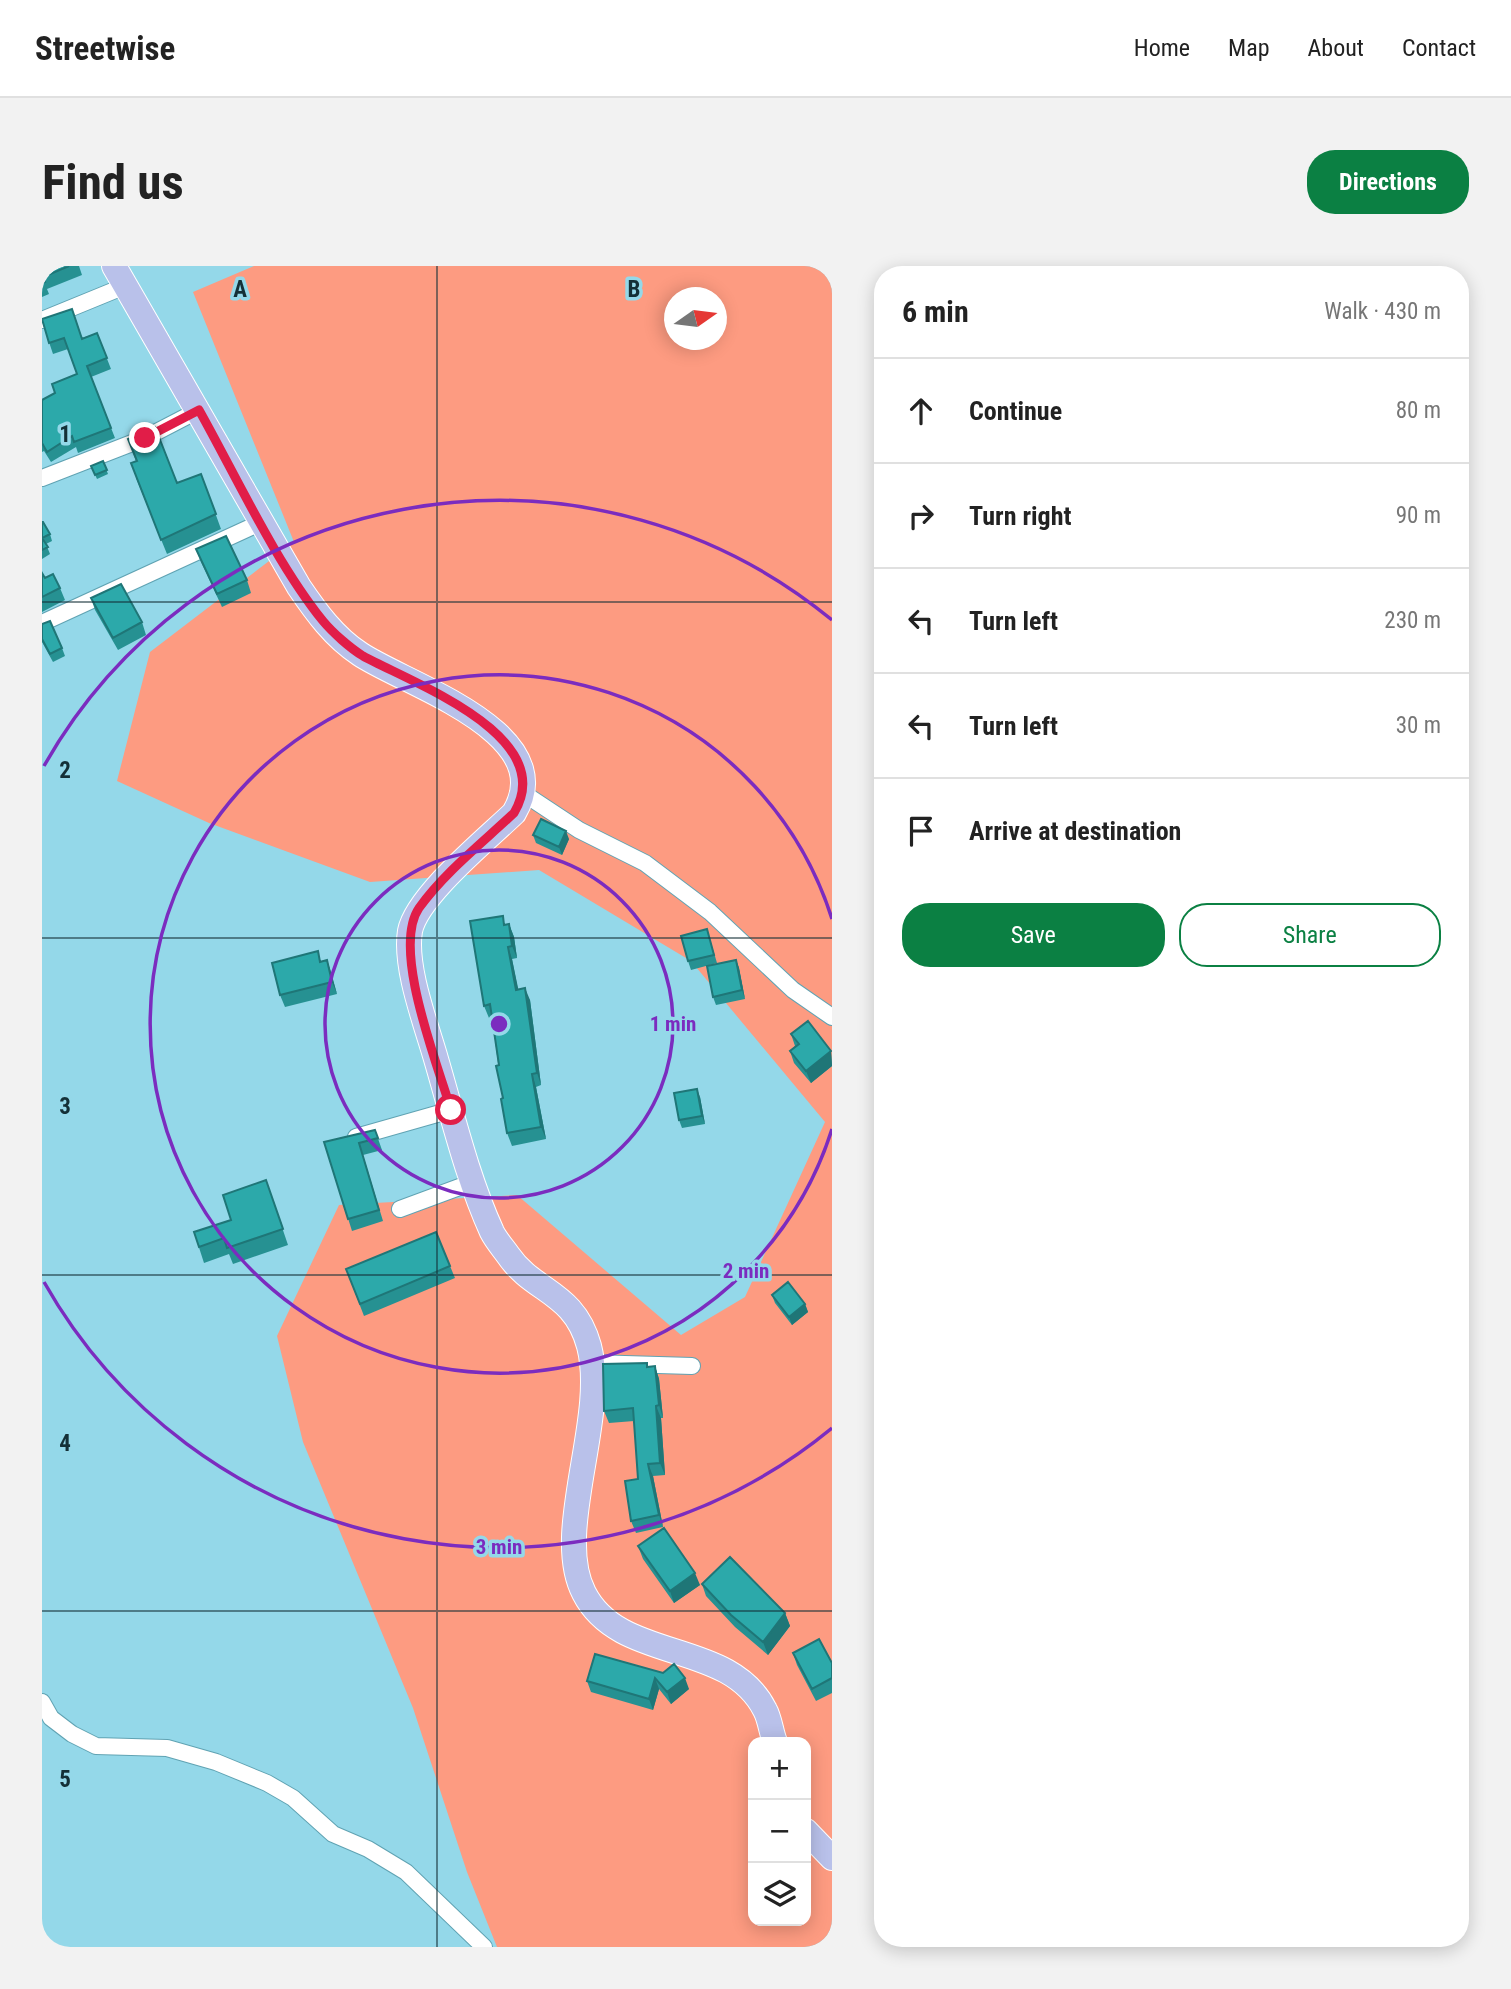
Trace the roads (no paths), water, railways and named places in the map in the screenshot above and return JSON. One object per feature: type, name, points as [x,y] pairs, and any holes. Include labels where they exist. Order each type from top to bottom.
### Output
[{"type":"main road","points":[[119,276],[199,410],[299,587],[324,623],[360,654],[456,703],[494,731],[522,771],[523,793],[514,813],[418,910],[410,931],[410,952],[420,1003],[473,1182],[493,1234],[515,1266],[576,1314],[589,1346],[594,1388],[575,1555],[583,1592],[607,1622],[636,1638],[717,1666],[736,1677],[765,1710],[773,1737]]},
{"type":"main road","points":[[811,1835],[832,1858]]},
{"type":"street","points":[[42,320],[119,276]]},
{"type":"street","points":[[42,478],[145,438],[199,410]]},
{"type":"street","points":[[42,623],[262,522]]},
{"type":"street","points":[[523,793],[579,830],[645,863],[709,912],[793,990],[832,1017]]},
{"type":"street","points":[[353,1138],[451,1110]]},
{"type":"street","points":[[400,1209],[473,1182]]},
{"type":"street","points":[[591,1363],[692,1366]]},
{"type":"street","points":[[42,1702],[51,1718],[72,1734],[96,1746],[167,1748],[216,1762],[267,1783],[293,1798],[332,1834],[368,1849],[406,1872],[484,1947]]}]
